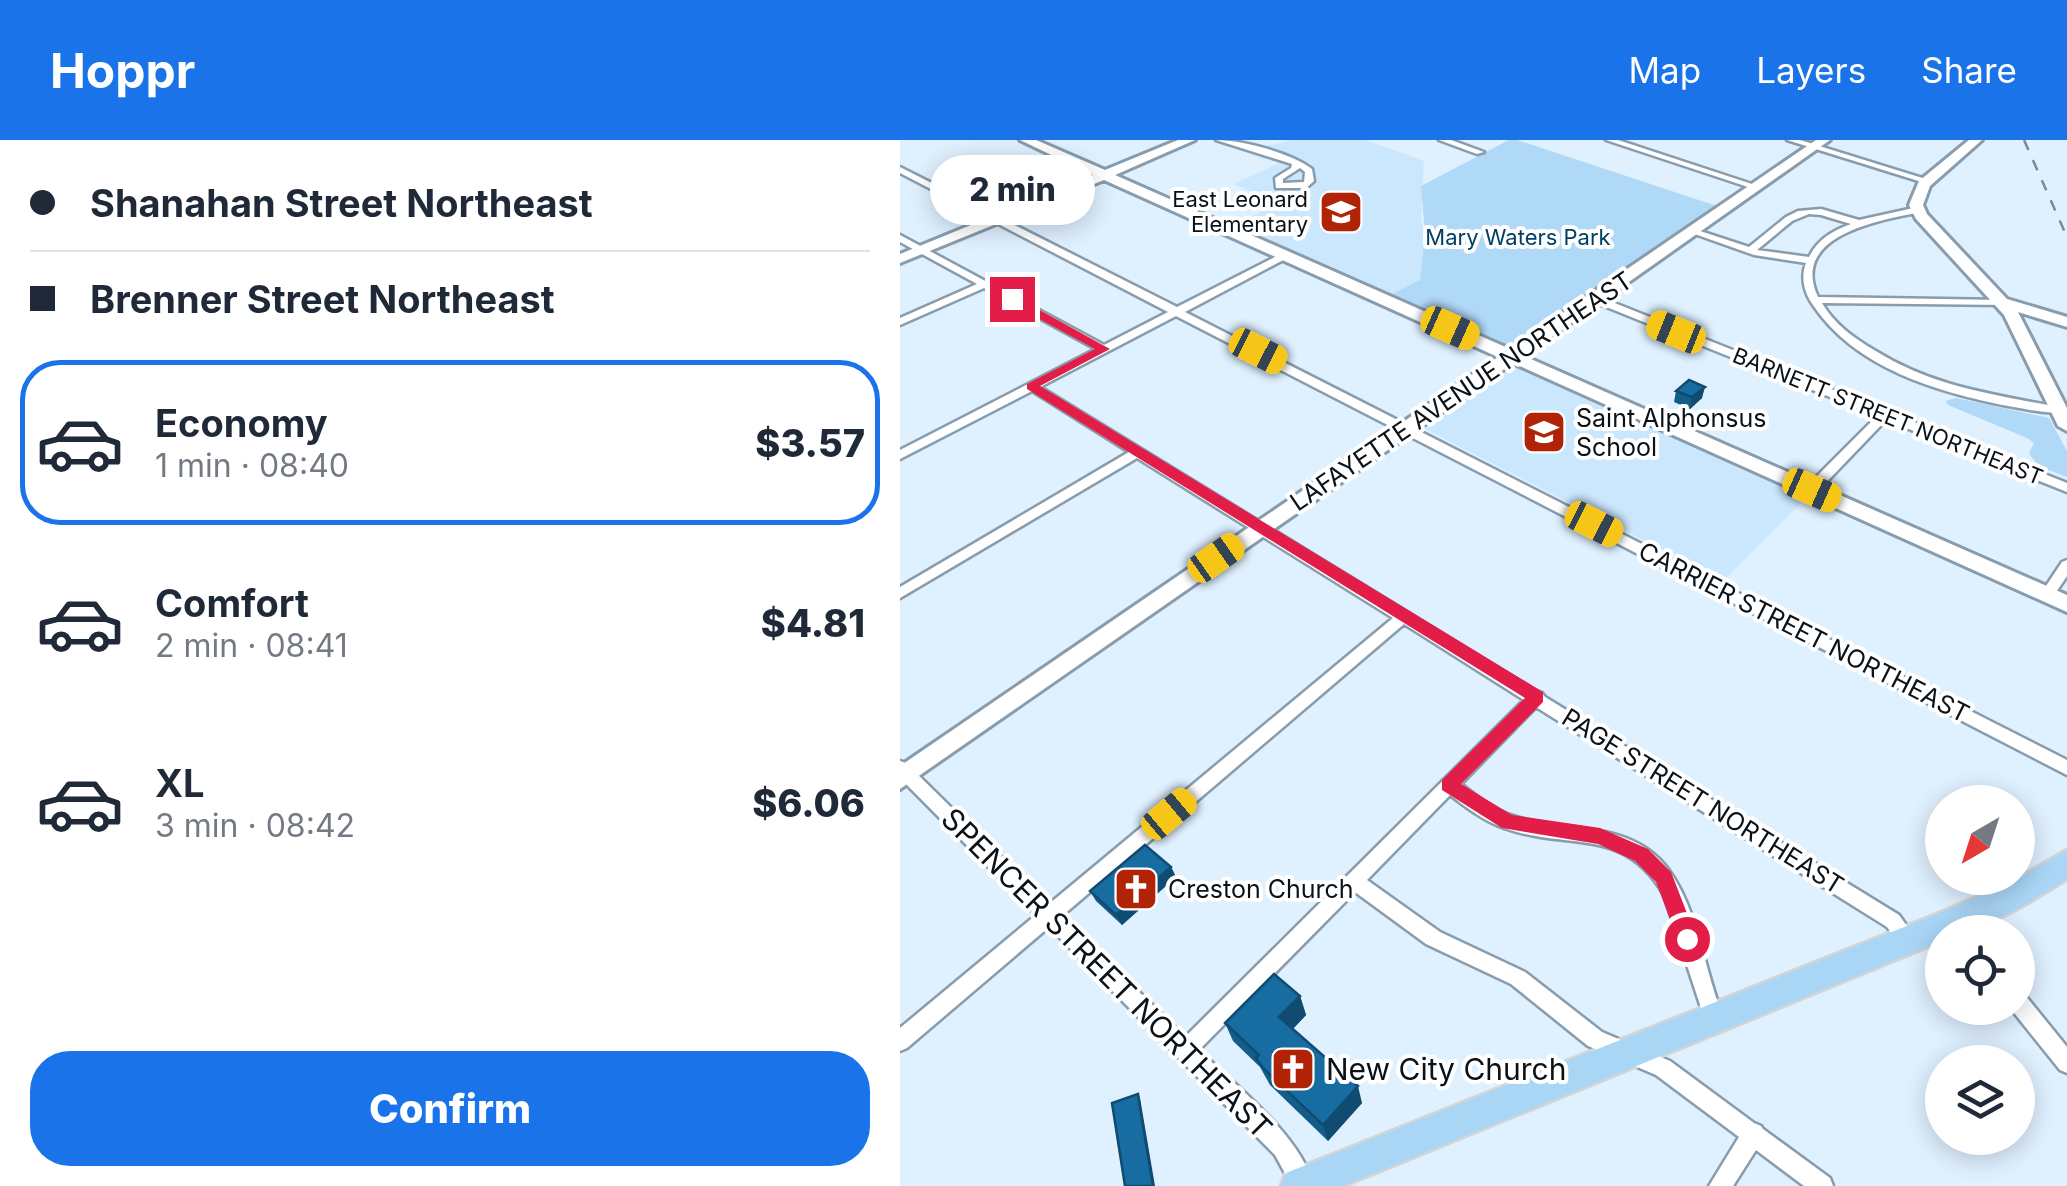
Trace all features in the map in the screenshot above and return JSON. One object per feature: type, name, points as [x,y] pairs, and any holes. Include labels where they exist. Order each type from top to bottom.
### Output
[{"type":"main road","points":[[1979,915],[2067,863]]},
{"type":"main road","points":[[1301,1185],[1925,935]]},
{"type":"street","points":[[1029,140],[2067,604]]},
{"type":"street","points":[[900,260],[1189,140]]},
{"type":"street","points":[[1220,140],[1297,162]]},
{"type":"street","points":[[1443,140],[1480,152]]},
{"type":"street","points":[[1610,140],[1758,187]]},
{"type":"street","points":[[1791,140],[1819,144],[1928,180]]},
{"type":"street","points":[[1976,140],[1928,180],[1916,199],[1918,210],[2004,303],[2063,418]]},
{"type":"street","name":"LAFAYETTE AVENUE NORTHEAST","points":[[902,774],[1598,300],[1819,144]]},
{"type":"street","name":"CARRIER STREET NORTHEAST","points":[[900,170],[2067,768]]},
{"type":"street","points":[[900,181],[913,176]]},
{"type":"street","points":[[1750,252],[1804,210],[1820,210],[1858,223]]},
{"type":"street","points":[[1918,210],[1858,223],[1822,242],[1808,260],[1806,283],[1813,300],[1852,341],[1903,371],[1974,396],[2063,418]]},
{"type":"street","points":[[1694,232],[1750,252],[1808,260]]},
{"type":"street","points":[[900,238],[1104,349]]},
{"type":"street","points":[[900,454],[1286,254]]},
{"type":"street","points":[[900,322],[984,284]]},
{"type":"street","name":"BARNETT STREET NORTHEAST","points":[[1598,300],[2067,488]]},
{"type":"street","points":[[1813,300],[2004,303],[2067,322]]},
{"type":"street","name":"PAGE STREET NORTHEAST","points":[[1031,386],[1894,921],[1908,940]]},
{"type":"street","points":[[1812,490],[1885,414]]},
{"type":"street","points":[[900,593],[1138,452]]},
{"type":"street","points":[[2048,595],[2067,566]]},
{"type":"street","points":[[900,1041],[1404,616]]},
{"type":"street","points":[[1185,1051],[1537,697]]},
{"type":"street","name":"SPENCER STREET NORTHEAST","points":[[902,774],[1283,1147],[1301,1185]]},
{"type":"street","points":[[1449,785],[1508,823],[1600,836],[1629,847],[1654,865],[1673,896],[1698,982],[1714,1018]]},
{"type":"street","points":[[1356,882],[1412,926],[1518,978],[1595,1040],[1664,1068],[1822,1186]]},
{"type":"street","points":[[2035,1023],[2067,1063]]},
{"type":"street","points":[[1720,1186],[1754,1134]]},
{"type":"shaded area","name":"East Leonard Elementary","points":[[1292,140],[1366,140],[1424,161],[1421,221],[1425,233],[1420,280],[1392,294],[1235,225],[1278,203],[1234,184],[1279,163],[1252,155],[1267,146]]},
{"type":"shaded area","points":[[1515,365],[1809,495],[1723,581],[1425,429]]},
{"type":"green space","name":"Mary Waters Park","points":[[1509,140],[1717,206],[1521,344],[1508,346],[1392,294],[1420,280],[1425,233],[1421,186]]},
{"type":"green space","points":[[1956,398],[2049,418],[2067,451],[2067,477],[2038,466],[2029,453],[2034,443],[2027,438],[1948,405],[1946,401]]},
{"type":"building","points":[[1689,380],[1705,387],[1692,397],[1676,391]]},
{"type":"building","name":"Creston Church","points":[[1145,845],[1171,867],[1116,915],[1090,891]]},
{"type":"building","name":"New City Church","points":[[1274,974],[1300,996],[1279,1017],[1358,1086],[1323,1125],[1263,1068],[1256,1058],[1259,1055],[1225,1023]]},
{"type":"building","points":[[1138,1094],[1153,1186],[1125,1186],[1112,1103]]},
{"type":"railway","points":[[2024,140],[2067,237]]},
{"type":"place","name":"East Leonard Elementary","points":[[1341,212]]},
{"type":"place","name":"Saint Alphonsus School","points":[[1544,432]]},
{"type":"place","name":"Creston Church","points":[[1136,889]]},
{"type":"place","name":"New City Church","points":[[1293,1069]]},
{"type":"route","points":[[1012,299],[1104,349],[1031,386],[1537,697],[1449,785],[1508,823],[1600,836],[1642,855],[1664,878],[1687,939]]}]
